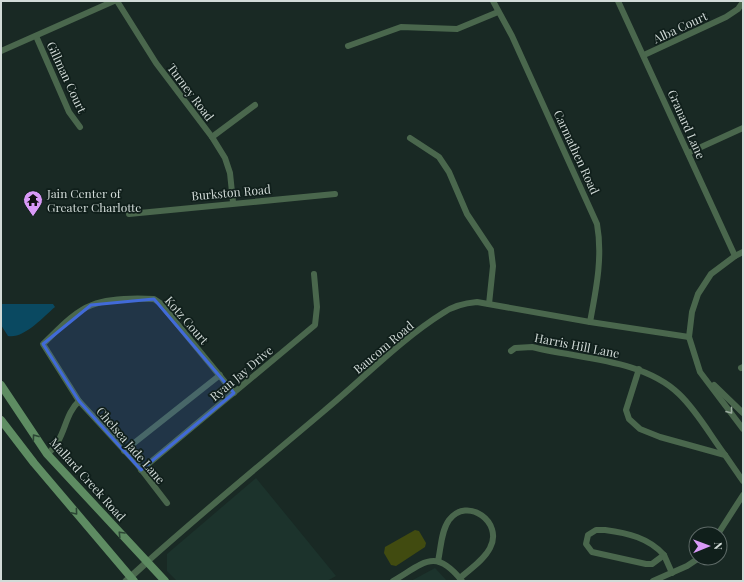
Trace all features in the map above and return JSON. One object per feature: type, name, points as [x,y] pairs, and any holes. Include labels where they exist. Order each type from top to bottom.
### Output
[{"type":"main road","name":"Mallard Creek Road","points":[[1,385],[47,454],[165,581]]},
{"type":"main road","points":[[1,420],[38,468],[130,580]]},
{"type":"street","points":[[1,51],[116,1]]},
{"type":"street","name":"Turney Road","points":[[116,1],[156,63],[212,138],[228,168],[233,202]]},
{"type":"street","name":"Carmathen Road","points":[[493,1],[512,36],[597,224],[599,236],[599,261],[590,322]]},
{"type":"street","name":"Granard Lane","points":[[618,1],[735,256]]},
{"type":"street","name":"Alba Court","points":[[644,55],[726,18],[738,9],[743,2]]},
{"type":"street","points":[[348,46],[401,27],[457,29],[498,12]]},
{"type":"street","name":"Gillman Court","points":[[36,36],[69,112],[80,126]]},
{"type":"street","points":[[212,138],[255,105]]},
{"type":"street","points":[[688,153],[743,128]]},
{"type":"street","points":[[410,138],[439,157],[449,172],[467,214],[491,250],[493,266],[489,304]]},
{"type":"street","name":"Burkston Road","points":[[129,214],[233,202],[335,194]]},
{"type":"street","points":[[743,252],[735,256],[711,274],[698,294],[692,312],[689,337],[700,372],[743,429]]},
{"type":"street","name":"Ryan Jay Drive","points":[[141,470],[315,325],[317,307],[314,274]]},
{"type":"street","name":"Kotz Court","points":[[79,401],[43,344],[82,310],[99,303],[144,299],[154,300],[160,303],[234,393]]},
{"type":"street","name":"Baucom Road","points":[[148,562],[205,510],[425,326],[442,313],[462,304],[477,302],[590,322],[689,337]]},
{"type":"street","name":"Harris Hill Lane","points":[[511,351],[519,348],[532,347],[639,369],[665,382],[680,394],[690,405],[743,481]]},
{"type":"street","points":[[639,369],[626,410],[629,419],[640,428],[660,437],[725,455]]},
{"type":"street","points":[[700,372],[743,413]]},
{"type":"street","points":[[124,452],[220,375]]},
{"type":"street","points":[[47,454],[57,445],[71,410],[79,401]]},
{"type":"street","name":"Chelsea Jade Lane","points":[[79,401],[141,470],[167,503]]},
{"type":"street","points":[[723,526],[743,495]]},
{"type":"street","points":[[393,581],[426,562],[438,561],[447,564],[461,580],[485,556],[493,541],[491,525],[481,514],[466,511],[452,518],[445,528],[438,561]]},
{"type":"street","points":[[664,555],[652,564],[646,564],[593,553],[588,548],[586,540],[590,533],[596,530],[614,531],[647,540],[657,547],[664,555],[672,573]]},
{"type":"street","points":[[130,580],[148,562]]},
{"type":"street","points":[[653,581],[688,565]]},
{"type":"highlighted area","points":[[154,299],[234,393],[141,470],[79,401],[43,344],[91,305]]},
{"type":"shaded area","points":[[256,478],[336,576],[327,581],[177,581],[167,571],[167,554]]},
{"type":"shaded area","points":[[435,568],[447,581],[411,581]]},
{"type":"green space","points":[[415,530],[419,531],[426,543],[425,547],[396,566],[391,565],[384,553],[385,547]]},
{"type":"water","points":[[1,304],[53,304],[55,307],[27,331],[14,336],[8,336],[1,325]]},
{"type":"place","name":"Jain Center of Greater Charlotte","points":[[33,217]]}]
